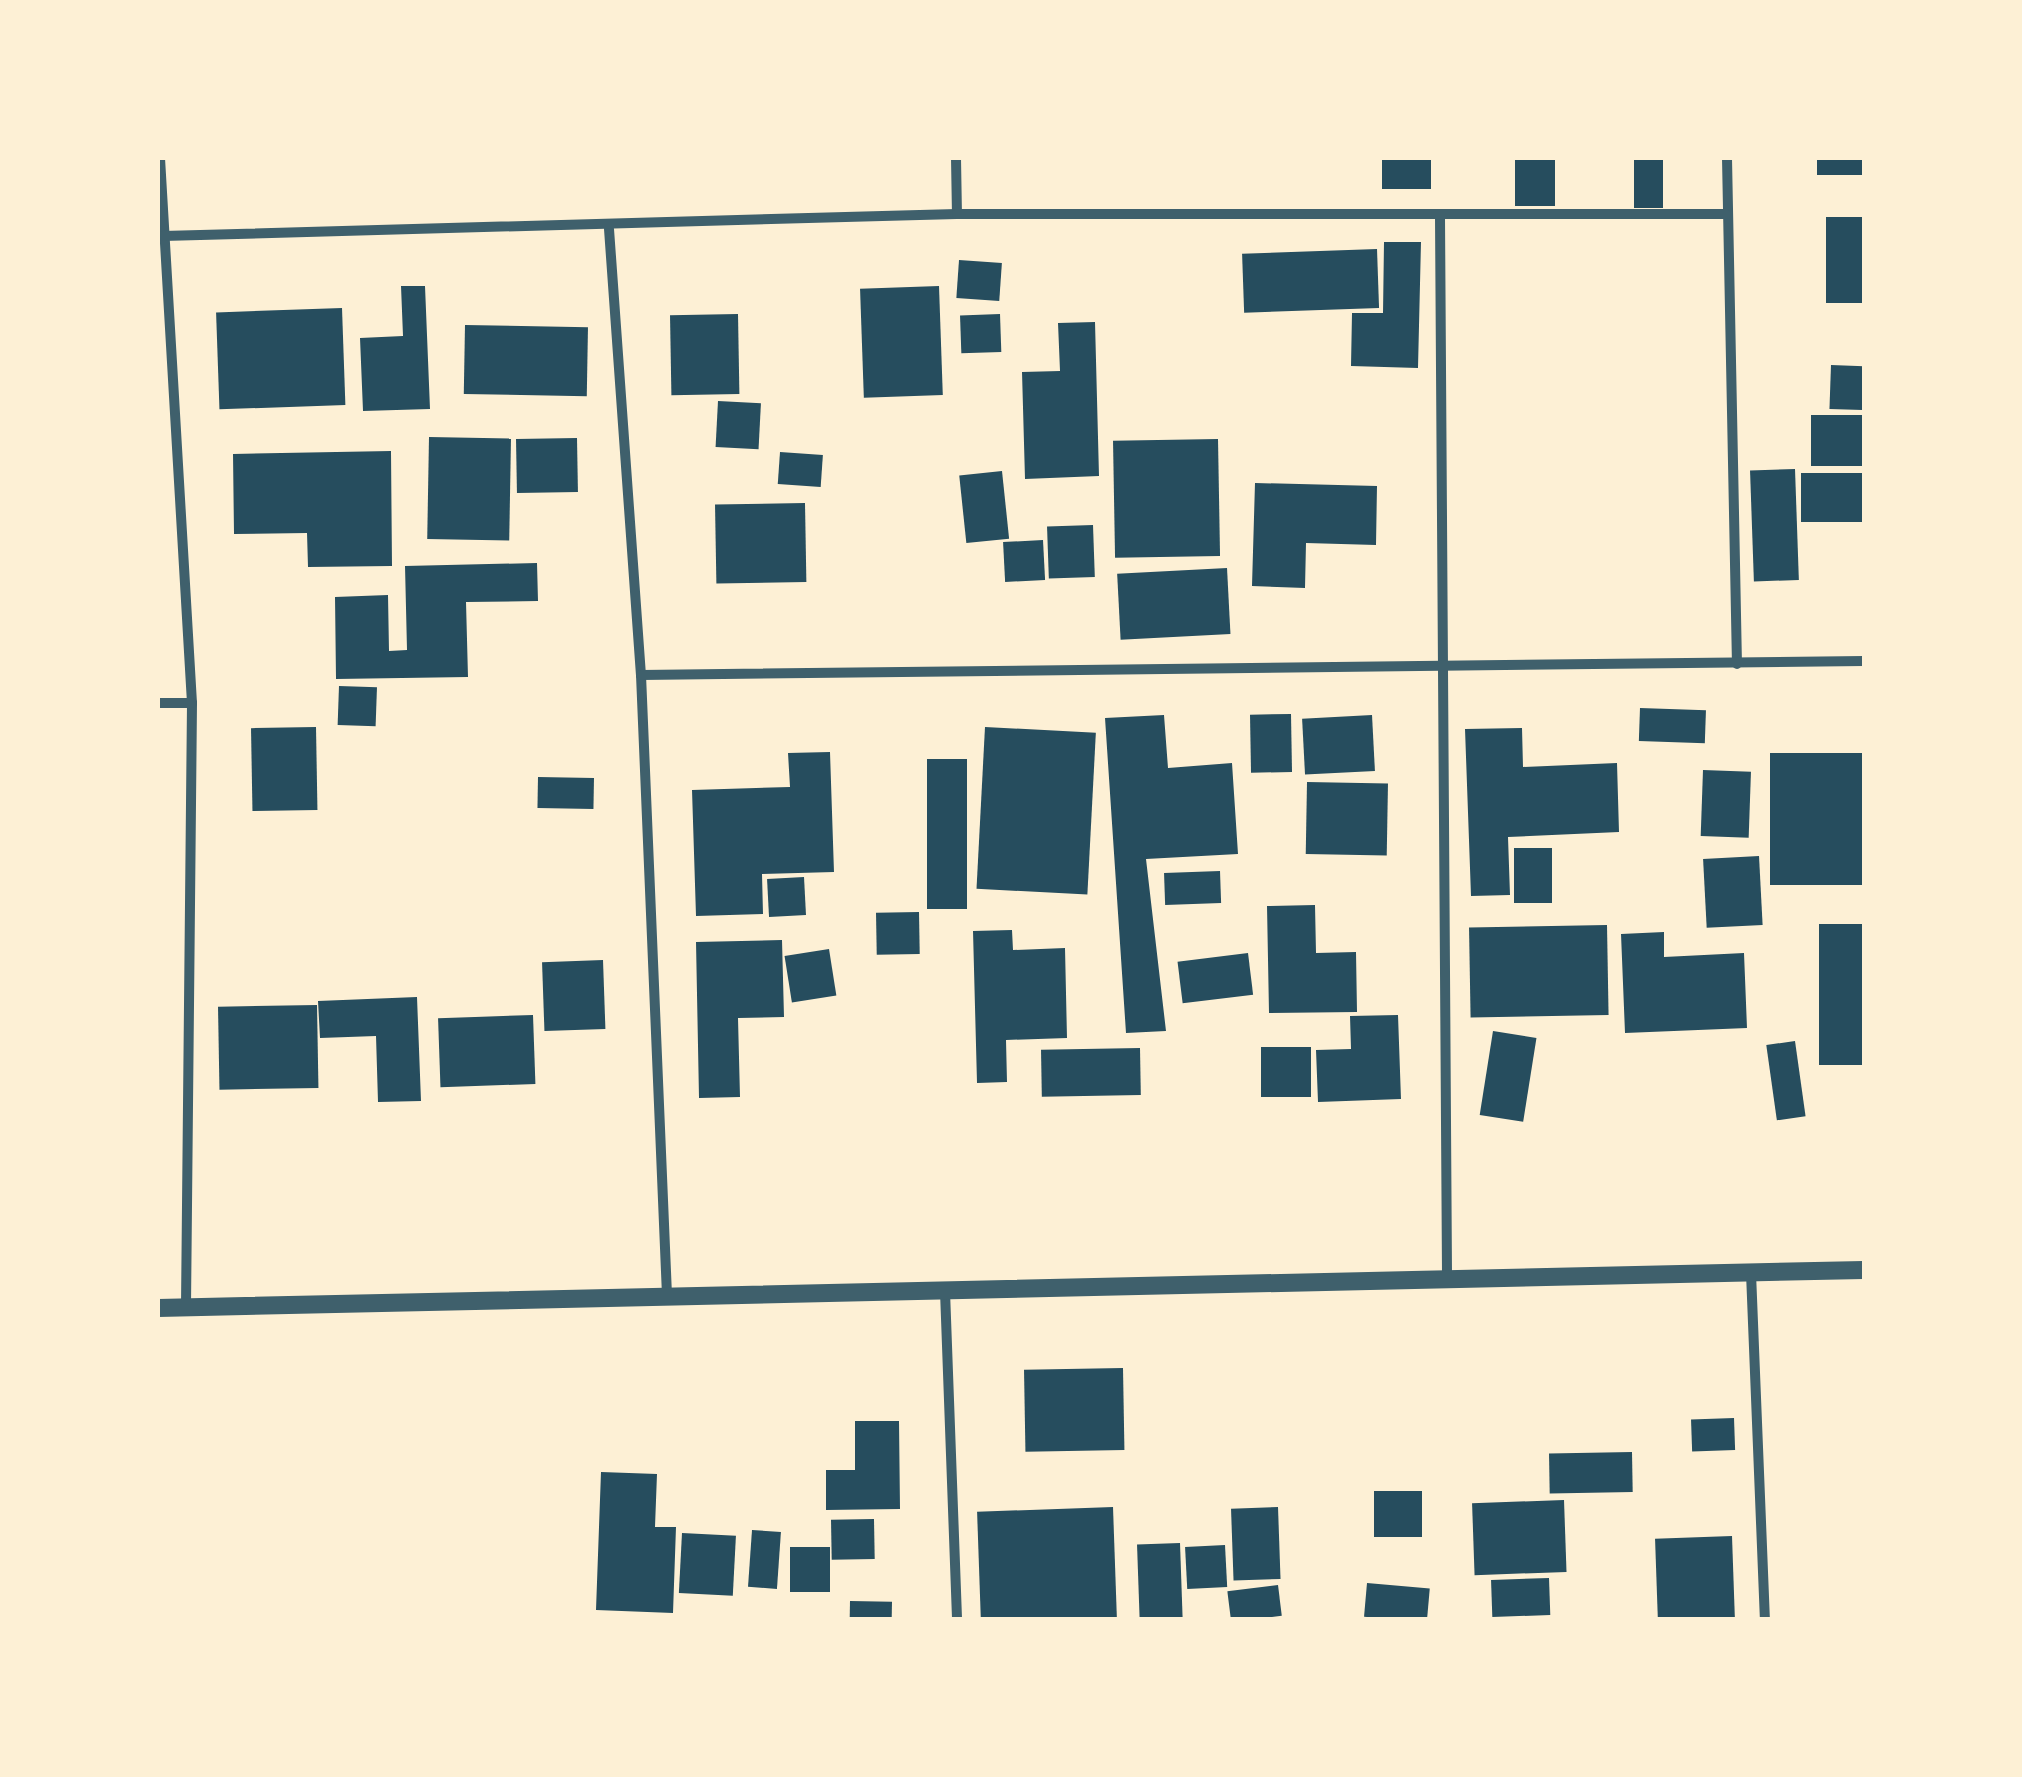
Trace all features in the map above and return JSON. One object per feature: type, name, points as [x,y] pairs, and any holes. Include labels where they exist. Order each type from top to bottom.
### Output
[{"type":"street","points":[[160,158],[192,703],[186,1307]]},
{"type":"street","points":[[956,158],[957,214]]},
{"type":"street","points":[[1728,158],[1737,664]]},
{"type":"street","points":[[163,236],[609,229],[957,214],[1726,214]]},
{"type":"street","points":[[1440,217],[1447,1279]]},
{"type":"street","points":[[609,229],[641,675],[667,1296]]},
{"type":"street","points":[[641,675],[1864,661]]},
{"type":"street","points":[[158,703],[192,703]]},
{"type":"street","points":[[158,1308],[1864,1270]]},
{"type":"street","points":[[1751,1273],[1765,1620]]},
{"type":"street","points":[[945,1291],[957,1620]]},
{"type":"building","points":[[1382,158],[1431,158],[1431,189],[1382,189]]},
{"type":"building","points":[[1515,158],[1555,158],[1555,206],[1515,206]]},
{"type":"building","points":[[1634,158],[1663,158],[1663,208],[1634,208]]},
{"type":"building","points":[[1817,158],[1864,158],[1864,175],[1817,175]]},
{"type":"building","points":[[1826,217],[1864,217],[1864,303],[1826,303]]},
{"type":"building","points":[[1384,242],[1421,242],[1418,368],[1351,366],[1352,313],[1383,313]]},
{"type":"building","points":[[1377,249],[1379,308],[1244,313],[1242,254]]},
{"type":"building","points":[[959,260],[1002,263],[999,301],[956,298]]},
{"type":"building","points":[[401,286],[425,286],[430,409],[363,411],[360,338],[403,336]]},
{"type":"building","points":[[939,286],[943,395],[864,398],[860,289]]},
{"type":"building","points":[[342,308],[345,405],[219,409],[216,312]]},
{"type":"building","points":[[738,314],[739,394],[671,395],[670,315]]},
{"type":"building","points":[[1000,314],[1001,352],[961,353],[960,315]]},
{"type":"building","points":[[1095,322],[1099,476],[1025,479],[1022,372],[1060,371],[1058,323]]},
{"type":"building","points":[[465,325],[588,327],[587,396],[464,394]]},
{"type":"building","points":[[1831,365],[1864,366],[1862,410],[1829,409]]},
{"type":"building","points":[[718,401],[761,403],[759,449],[716,447]]},
{"type":"building","points":[[1811,415],[1864,415],[1864,466],[1811,466]]},
{"type":"building","points":[[429,437],[511,438],[509,540],[427,539]]},
{"type":"building","points":[[577,438],[578,492],[517,493],[516,439]]},
{"type":"building","points":[[1218,439],[1220,556],[1115,558],[1113,441]]},
{"type":"building","points":[[391,451],[392,566],[308,567],[307,533],[234,534],[233,454]]},
{"type":"building","points":[[780,452],[823,455],[821,487],[778,484]]},
{"type":"building","points":[[1795,469],[1799,580],[1754,582],[1750,471]]},
{"type":"building","points":[[1002,471],[1009,539],[966,543],[959,475]]},
{"type":"building","points":[[1801,473],[1864,473],[1864,522],[1801,522]]},
{"type":"building","points":[[1255,483],[1377,486],[1376,545],[1306,543],[1305,588],[1252,586]]},
{"type":"building","points":[[805,503],[806,582],[716,584],[715,505]]},
{"type":"building","points":[[1093,525],[1095,577],[1049,579],[1047,527]]},
{"type":"building","points":[[1043,540],[1045,580],[1005,582],[1003,542]]},
{"type":"building","points":[[537,563],[538,601],[466,602],[468,677],[336,679],[335,597],[388,595],[389,651],[407,650],[405,566]]},
{"type":"building","points":[[1227,568],[1230,634],[1121,640],[1117,574]]},
{"type":"building","points":[[339,686],[377,687],[376,726],[338,725]]},
{"type":"building","points":[[1640,708],[1706,710],[1705,743],[1639,741]]},
{"type":"building","points":[[1291,714],[1292,772],[1251,773],[1250,715]]},
{"type":"building","points":[[1164,715],[1168,768],[1232,763],[1238,854],[1146,859],[1166,1031],[1126,1033],[1105,718]]},
{"type":"building","points":[[1372,715],[1375,771],[1305,775],[1302,719]]},
{"type":"building","points":[[316,727],[317,810],[252,811],[251,728]]},
{"type":"building","points":[[985,727],[1096,733],[1087,895],[977,889]]},
{"type":"building","points":[[1522,728],[1523,767],[1617,763],[1619,832],[1508,837],[1510,895],[1471,896],[1465,729]]},
{"type":"building","points":[[830,752],[834,872],[762,874],[763,914],[696,916],[692,790],[790,787],[788,753]]},
{"type":"building","points":[[1770,753],[1864,753],[1864,885],[1770,885]]},
{"type":"building","points":[[927,759],[967,759],[967,909],[927,909]]},
{"type":"building","points":[[1703,770],[1751,772],[1749,838],[1701,836]]},
{"type":"building","points":[[538,777],[594,778],[593,809],[537,808]]},
{"type":"building","points":[[1307,782],[1388,783],[1387,855],[1306,854]]},
{"type":"building","points":[[1514,848],[1552,848],[1552,903],[1514,903]]},
{"type":"building","points":[[1759,856],[1763,925],[1707,928],[1703,859]]},
{"type":"building","points":[[1220,871],[1221,903],[1165,905],[1164,873]]},
{"type":"building","points":[[804,877],[806,915],[769,917],[767,879]]},
{"type":"building","points":[[1315,905],[1316,953],[1356,952],[1357,1012],[1269,1013],[1267,906]]},
{"type":"building","points":[[919,912],[920,954],[877,955],[876,913]]},
{"type":"building","points":[[1819,924],[1864,924],[1864,1065],[1819,1065]]},
{"type":"building","points":[[1607,925],[1609,1015],[1471,1017],[1469,927]]},
{"type":"building","points":[[1012,930],[1013,950],[1065,948],[1067,1038],[1006,1040],[1007,1082],[977,1083],[973,931]]},
{"type":"building","points":[[1664,932],[1664,957],[1744,953],[1747,1028],[1625,1033],[1621,934]]},
{"type":"building","points":[[782,940],[784,1017],[738,1018],[740,1097],[699,1098],[696,942]]},
{"type":"building","points":[[829,949],[836,995],[792,1002],[785,956]]},
{"type":"building","points":[[1248,953],[1253,995],[1183,1003],[1178,962]]},
{"type":"building","points":[[603,960],[605,1029],[544,1031],[542,962]]},
{"type":"building","points":[[417,997],[421,1101],[378,1102],[376,1036],[320,1038],[318,1001]]},
{"type":"building","points":[[317,1005],[318,1088],[219,1090],[218,1007]]},
{"type":"building","points":[[533,1015],[535,1084],[440,1087],[438,1018]]},
{"type":"building","points":[[1398,1015],[1401,1099],[1318,1102],[1316,1050],[1351,1049],[1350,1016]]},
{"type":"building","points":[[1493,1031],[1536,1038],[1523,1122],[1480,1115]]},
{"type":"building","points":[[1795,1041],[1806,1116],[1777,1120],[1766,1045]]},
{"type":"building","points":[[1261,1047],[1311,1047],[1311,1097],[1261,1097]]},
{"type":"building","points":[[1140,1048],[1141,1095],[1042,1097],[1041,1050]]},
{"type":"building","points":[[1123,1368],[1124,1450],[1025,1452],[1024,1370]]},
{"type":"building","points":[[1734,1418],[1735,1450],[1692,1451],[1691,1420]]},
{"type":"building","points":[[855,1421],[899,1421],[900,1509],[826,1510],[826,1470],[855,1470]]},
{"type":"building","points":[[1632,1452],[1633,1492],[1550,1493],[1549,1453]]},
{"type":"building","points":[[601,1472],[657,1474],[655,1527],[676,1527],[673,1613],[596,1610]]},
{"type":"building","points":[[1374,1491],[1422,1491],[1422,1537],[1374,1537]]},
{"type":"building","points":[[1564,1500],[1567,1572],[1475,1575],[1472,1503]]},
{"type":"building","points":[[1113,1507],[1117,1619],[981,1620],[977,1512]]},
{"type":"building","points":[[1278,1507],[1281,1579],[1234,1581],[1231,1509]]},
{"type":"building","points":[[874,1519],[875,1559],[832,1560],[831,1520]]},
{"type":"building","points":[[752,1530],[781,1532],[777,1589],[748,1587]]},
{"type":"building","points":[[682,1533],[736,1536],[733,1596],[679,1593]]},
{"type":"building","points":[[1732,1536],[1735,1620],[1658,1620],[1655,1539]]},
{"type":"building","points":[[1180,1543],[1183,1620],[1140,1620],[1137,1545]]},
{"type":"building","points":[[1225,1545],[1227,1587],[1187,1589],[1185,1547]]},
{"type":"building","points":[[790,1547],[830,1547],[830,1592],[790,1592]]},
{"type":"building","points":[[1549,1578],[1550,1615],[1492,1617],[1491,1580]]},
{"type":"building","points":[[1367,1583],[1430,1588],[1427,1620],[1364,1617]]},
{"type":"building","points":[[1278,1585],[1282,1616],[1231,1620],[1227,1591]]},
{"type":"building","points":[[850,1601],[892,1602],[892,1620],[850,1620]]}]
